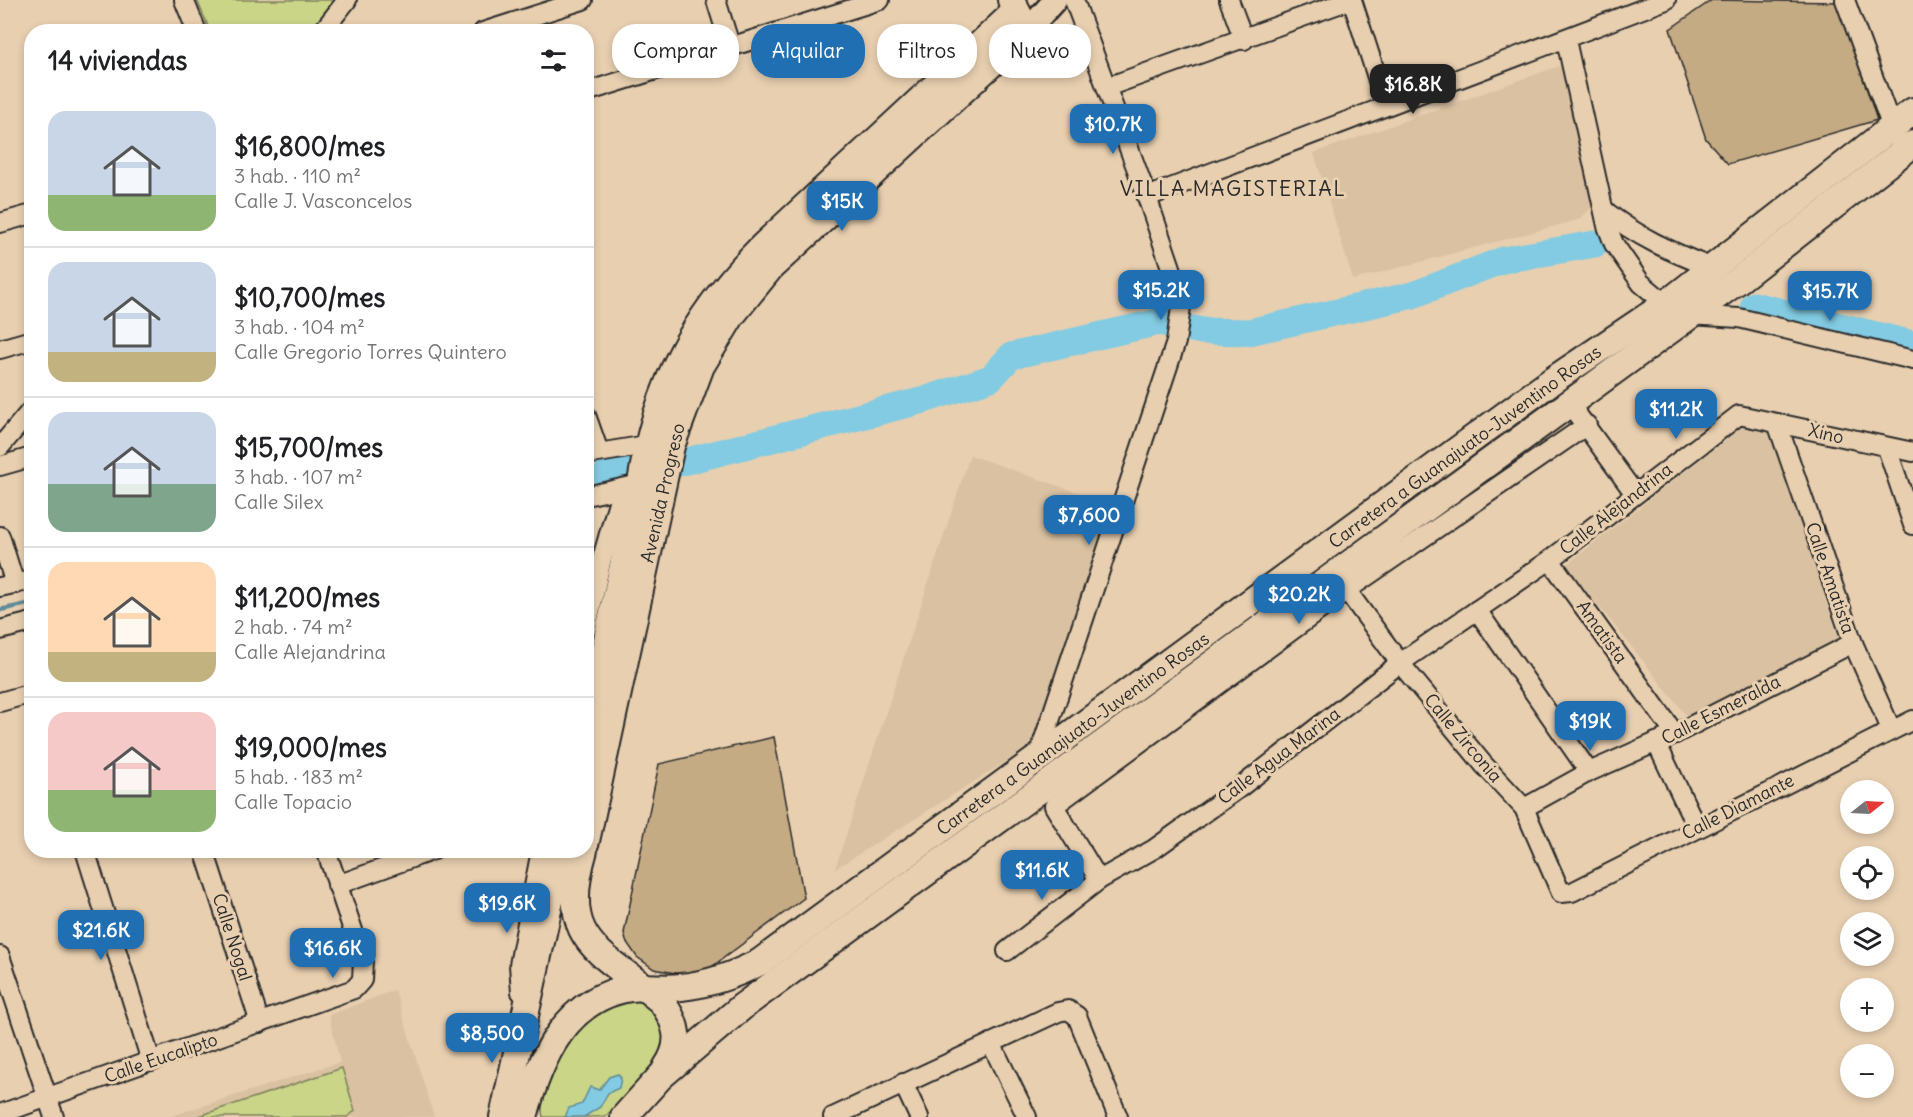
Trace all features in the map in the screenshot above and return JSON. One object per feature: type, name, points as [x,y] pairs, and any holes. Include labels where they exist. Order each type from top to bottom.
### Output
[{"type":"main road","name":"Avenida Progreso","points":[[594,702],[646,481],[659,445],[656,412],[684,349],[700,321],[726,285],[765,245],[1013,15]]},
{"type":"main road","name":"Carretera a Guanajuato-Juventino Rosas","points":[[532,1086],[549,1046],[571,1018],[608,994],[644,987],[680,987],[715,981],[760,962],[1036,762],[1554,380],[1666,304],[1710,267],[1745,243],[1913,111]]},
{"type":"main road","name":"Carretera a Guanajuato-Juventino Rosas","points":[[661,1076],[751,1000],[1340,582],[1569,403],[1736,282],[1908,147]]},
{"type":"main road","name":"Avenida Progreso","points":[[594,786],[646,481]]},
{"type":"main road","points":[[503,1117],[559,858]]},
{"type":"main road","points":[[582,858],[574,896],[577,923],[591,946],[661,1001],[675,1025],[678,1045],[661,1076],[624,1117]]},
{"type":"main road","points":[[526,1010],[536,1117]]},
{"type":"main road","points":[[524,1117],[532,1086]]},
{"type":"street","points":[[184,0],[194,24]]},
{"type":"street","points":[[328,24],[347,0]]},
{"type":"street","points":[[508,24],[582,0]]},
{"type":"street","points":[[716,0],[724,24]]},
{"type":"street","points":[[739,45],[880,0]]},
{"type":"street","name":"Avenida Progreso","points":[[1013,15],[1055,0]]},
{"type":"street","points":[[1036,762],[1176,342],[1182,307],[1147,197],[1074,0]]},
{"type":"street","points":[[1229,0],[1244,40]]},
{"type":"street","points":[[1107,87],[1351,0],[1386,105]]},
{"type":"street","points":[[1147,197],[1386,105],[1566,40],[1666,0]]},
{"type":"street","points":[[1845,0],[1891,126],[1908,147]]},
{"type":"street","points":[[1566,40],[1604,210],[1614,243],[1641,283],[1666,304],[1689,315],[1738,318],[1913,360]]},
{"type":"street","points":[[594,90],[632,78]]},
{"type":"street","points":[[1604,210],[1628,228],[1659,246],[1710,267]]},
{"type":"street","points":[[0,223],[24,216]]},
{"type":"street","points":[[0,349],[24,342]]},
{"type":"street","points":[[1569,403],[1635,494]]},
{"type":"street","name":"Xino","points":[[1739,415],[1913,452]]},
{"type":"street","name":"Calle Alejandrina","points":[[1550,560],[1739,415]]},
{"type":"street","points":[[0,447],[24,418]]},
{"type":"street","name":"Calle Amatista","points":[[1777,423],[1852,643],[1891,729]]},
{"type":"street","points":[[1099,880],[1054,806],[1340,582],[1587,425]]},
{"type":"street","points":[[594,454],[659,445]]},
{"type":"street","points":[[1887,448],[1913,525]]},
{"type":"street","points":[[0,466],[24,459]]},
{"type":"street","points":[[594,494],[646,481]]},
{"type":"street","points":[[594,564],[646,481]]},
{"type":"street","points":[[0,536],[15,584]]},
{"type":"street","name":"Calle Agua Marina","points":[[1007,951],[1099,880],[1154,849],[1238,789],[1400,663],[1550,560]]},
{"type":"street","name":"Amatista","points":[[1550,560],[1675,734]]},
{"type":"street","name":"Calle Zirconia","points":[[1340,582],[1400,663],[1484,765],[1524,808],[1557,887],[1564,894]]},
{"type":"street","points":[[1477,610],[1589,772]]},
{"type":"street","points":[[0,630],[24,624]]},
{"type":"street","name":"Calle Esmeralda","points":[[1524,808],[1589,772],[1675,734],[1852,643]]},
{"type":"street","points":[[0,702],[24,695]]},
{"type":"street","name":"Calle Diamante","points":[[1564,894],[1913,720]]},
{"type":"street","points":[[1656,742],[1697,828]]},
{"type":"street","points":[[88,858],[151,1061]]},
{"type":"street","name":"Calle Nogal","points":[[207,858],[260,1023]]},
{"type":"street","points":[[329,858],[337,885],[412,858]]},
{"type":"street","points":[[526,1010],[521,992],[519,965],[539,858]]},
{"type":"street","name":"Calle Eucalipto","points":[[0,1114],[354,989],[362,980],[363,971],[358,944],[337,885]]},
{"type":"street","points":[[0,956],[5,991],[54,1117]]},
{"type":"street","points":[[833,1117],[1058,1012],[1074,1012],[1118,1117]]},
{"type":"street","points":[[991,1043],[1027,1117]]},
{"type":"street","points":[[903,1083],[919,1117]]},
{"type":"shaded area","points":[[1565,64],[1600,200],[1578,220],[1353,280],[1314,153]]},
{"type":"shaded area","points":[[1743,426],[1769,433],[1840,642],[1691,721],[1566,565]]},
{"type":"shaded area","points":[[970,455],[1113,505],[1034,744],[835,869]]},
{"type":"shaded area","points":[[395,990],[434,1117],[168,1117],[340,1062],[329,1015]]},
{"type":"green space","points":[[197,0],[336,0],[319,24],[207,24]]},
{"type":"green space","points":[[633,998],[653,1010],[663,1025],[663,1041],[656,1058],[645,1074],[605,1117],[543,1117],[542,1104],[547,1078],[580,1018]]},
{"type":"green space","points":[[342,1068],[355,1111],[347,1117],[196,1117]]},
{"type":"water","points":[[618,1074],[621,1078],[619,1088],[608,1093],[600,1107],[584,1117],[565,1117],[569,1108],[582,1104],[590,1087],[599,1090],[609,1077]]},
{"type":"building","points":[[1712,0],[1838,2],[1877,120],[1728,164],[1706,139],[1670,29]]},
{"type":"building","points":[[774,737],[804,898],[706,971],[686,975],[654,969],[637,957],[626,941],[624,933],[659,764]]},
{"type":"waterway","points":[[605,476],[679,463],[924,400],[991,378],[1011,356],[1159,322],[1202,331],[1249,332],[1413,295],[1503,260],[1595,244]]},
{"type":"waterway","points":[[1754,305],[1913,344]]},
{"type":"waterway","points":[[594,478],[605,476]]},
{"type":"waterway","points":[[0,610],[24,605]]},
{"type":"district","name":"VILLA MAGISTERIAL","points":[[1233,189]]}]
